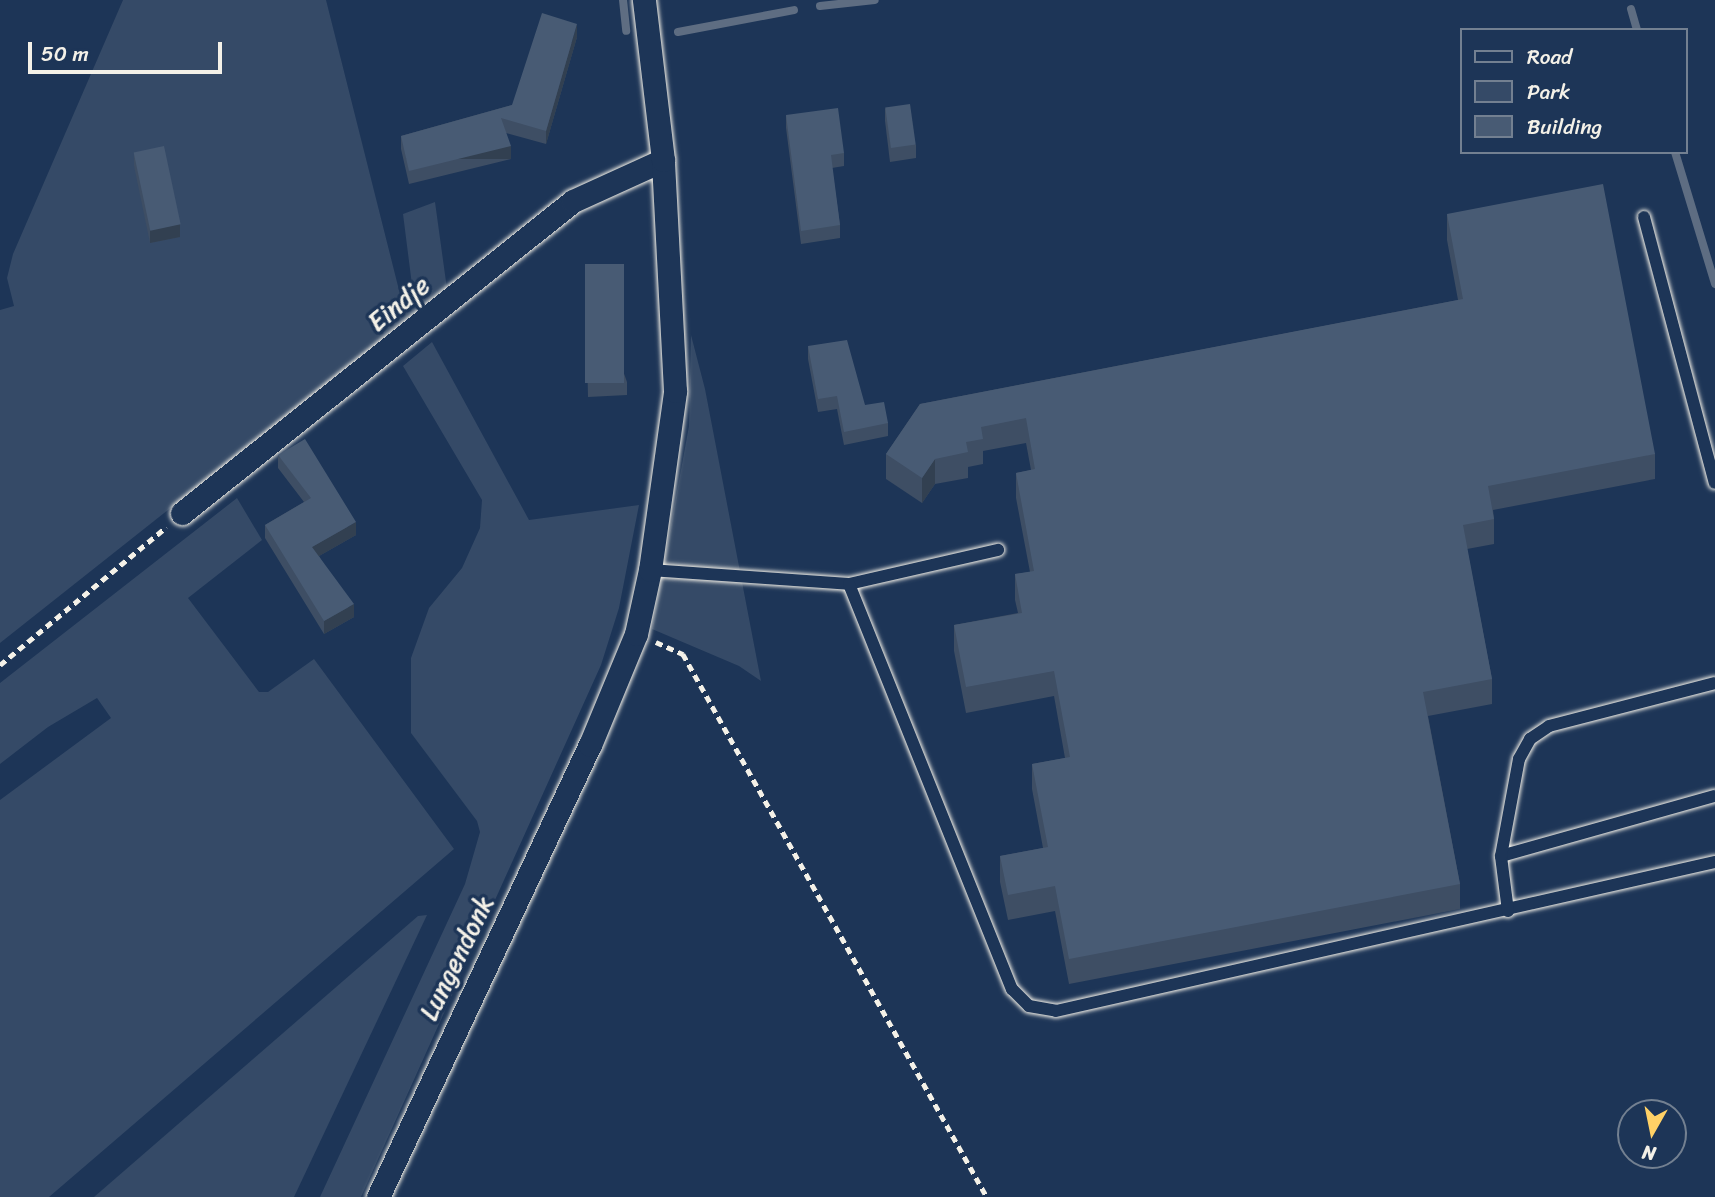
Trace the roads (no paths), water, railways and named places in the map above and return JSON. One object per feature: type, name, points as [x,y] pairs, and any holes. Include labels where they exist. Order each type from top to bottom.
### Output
[{"type":"street","points":[[644,0],[663,160],[675,391],[650,570]]},
{"type":"street","name":"Eindje","points":[[182,513],[573,201],[663,160]]},
{"type":"street","name":"Lungendonk","points":[[377,1197],[590,744],[636,634],[650,570]]},
{"type":"lane","points":[[1644,217],[1715,483]]},
{"type":"lane","points":[[650,570],[849,584],[998,550]]},
{"type":"lane","points":[[849,584],[1012,989],[1029,1006],[1056,1011],[1508,911],[1715,862]]},
{"type":"lane","points":[[1508,911],[1500,856],[1519,759],[1530,739],[1549,726],[1715,683]]},
{"type":"lane","points":[[1500,856],[1715,796]]},
{"type":"waterway","points":[[623,0],[626,31]]},
{"type":"waterway","points":[[820,6],[875,0]]},
{"type":"waterway","points":[[1631,9],[1636,28]]},
{"type":"waterway","points":[[678,32],[794,10]]},
{"type":"waterway","points":[[1676,154],[1715,284]]}]
